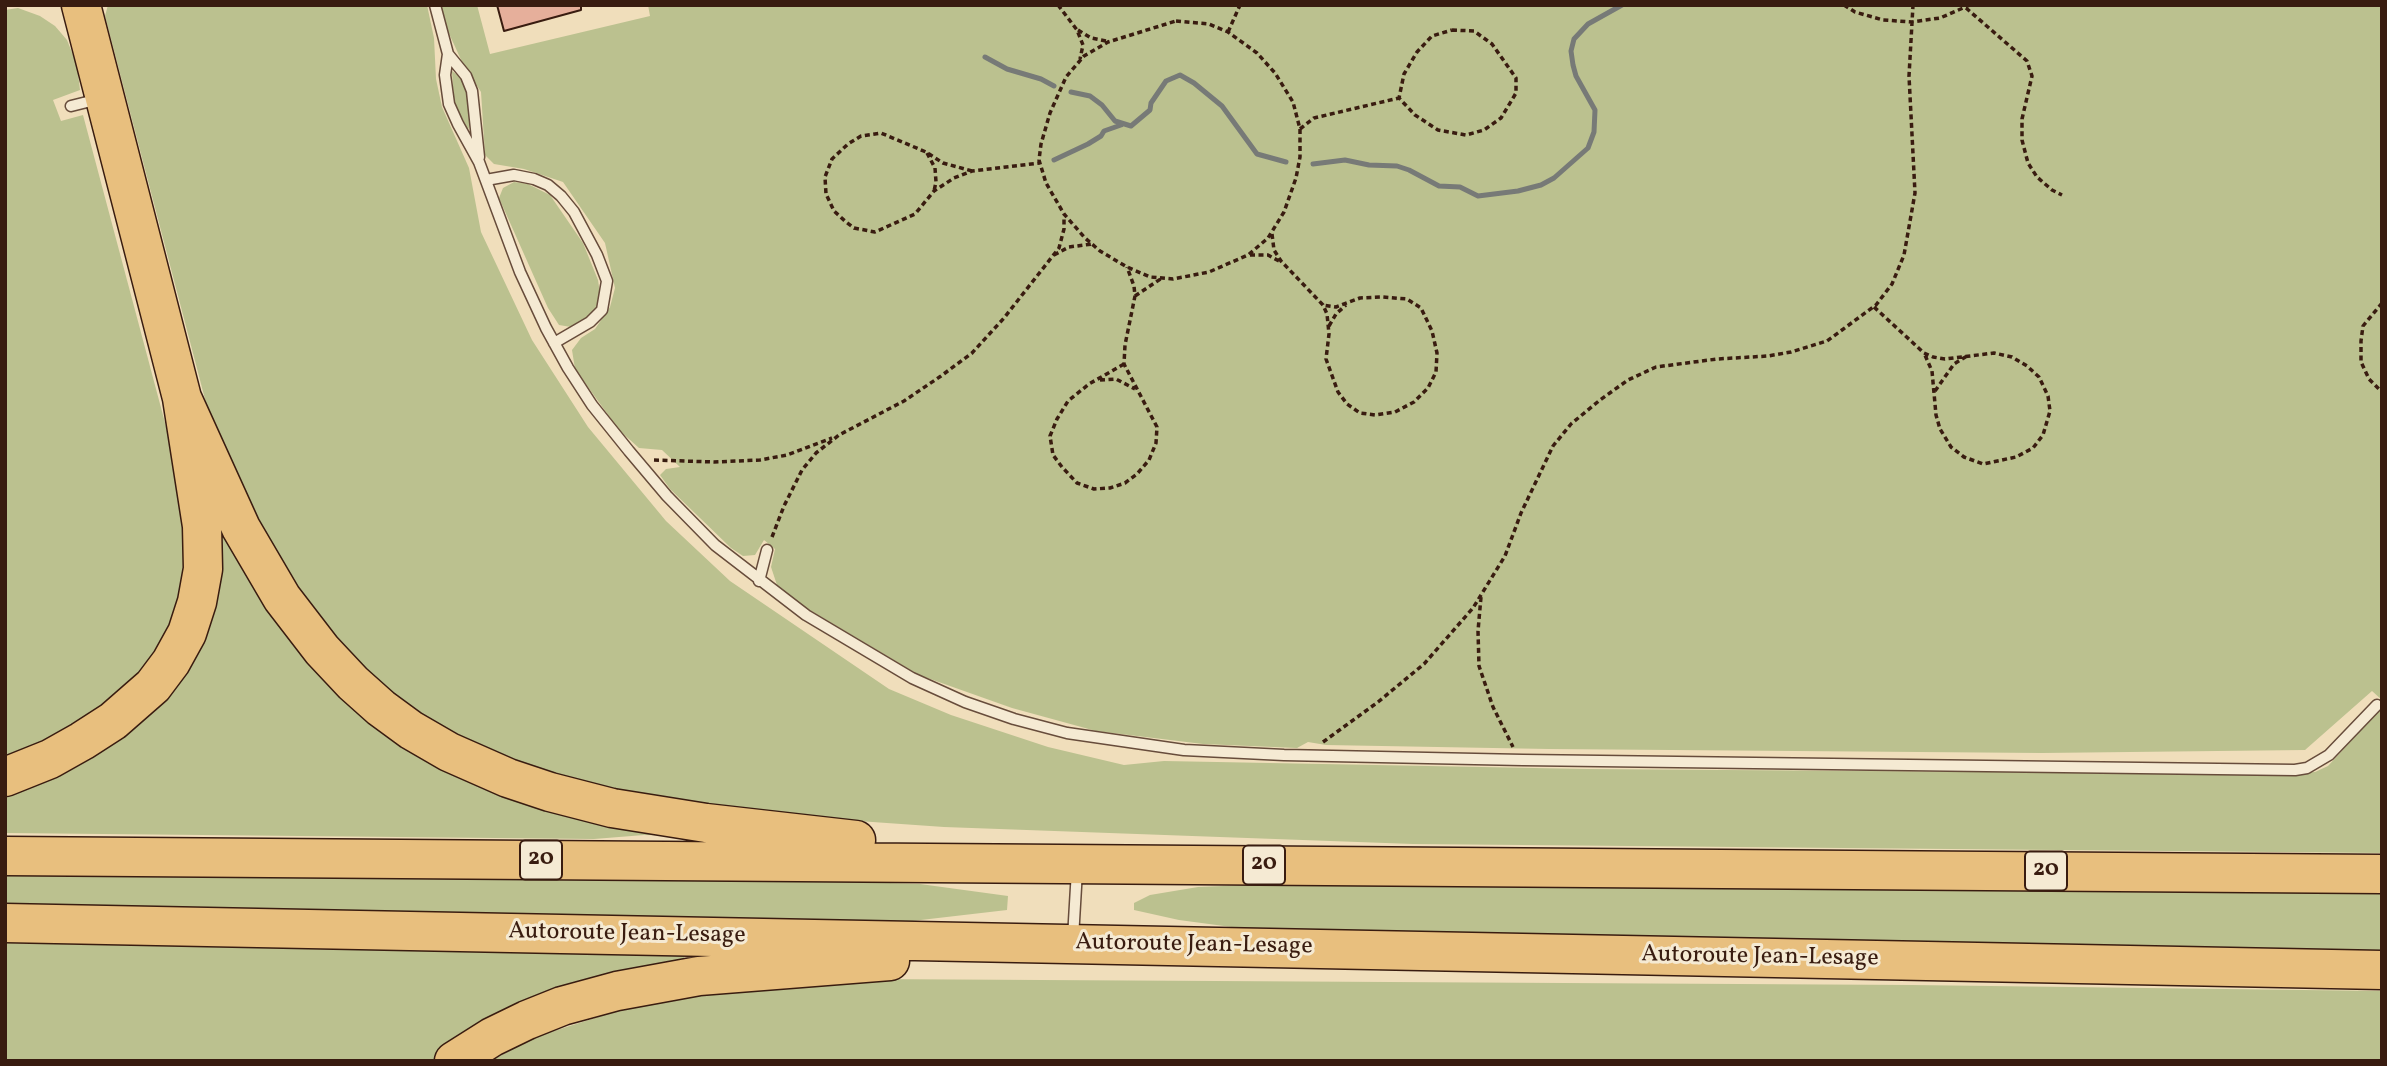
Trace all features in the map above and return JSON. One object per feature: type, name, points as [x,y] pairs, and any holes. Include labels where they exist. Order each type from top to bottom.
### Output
[{"type":"highway","points":[[81,5],[88,101],[182,398],[221,488],[251,548],[295,616],[330,659],[374,702],[411,730],[449,752],[528,785],[633,813],[1077,864]]},
{"type":"highway","points":[[5,777],[66,750],[128,709],[162,675],[187,633],[201,586],[204,539],[182,398]]},
{"type":"highway","name":"20","points":[[5,856],[2382,874]]},
{"type":"highway","name":"Autoroute Jean-Lesage","points":[[5,923],[2382,970]]},
{"type":"highway","points":[[454,1061],[492,1037],[545,1013],[580,1001],[656,983],[747,971],[821,968],[1073,944]]},
{"type":"lane","points":[[435,5],[448,54],[445,75],[450,104],[480,162],[520,272],[554,343],[592,405],[667,496],[715,545],[759,581],[806,615],[902,673],[965,702],[1067,733],[1184,750],[1523,760],[2295,770],[2307,768],[2329,755],[2377,705]]},
{"type":"lane","points":[[448,54],[466,76],[472,91],[480,162]]},
{"type":"lane","points":[[486,180],[513,176],[534,179],[548,185],[574,212],[597,255],[607,281],[602,310],[590,322],[554,343]]},
{"type":"lane","points":[[759,581],[767,550]]},
{"type":"lane","points":[[1073,944],[1077,864]]},
{"type":"path","points":[[1058,5],[1077,30],[1083,45],[1079,61]]},
{"type":"path","points":[[1228,32],[1240,5]]},
{"type":"path","points":[[1844,5],[1855,12],[1883,20],[1912,22],[1940,18],[1968,6],[2026,61],[2032,76],[2022,119],[2028,163],[2037,177],[2062,195]]},
{"type":"path","points":[[1304,755],[1378,702],[1424,664],[1473,608],[1505,556],[1521,513],[1553,446],[1571,424],[1600,400],[1628,380],[1656,367],[1768,356],[1827,341],[1874,307],[1892,284],[1904,255],[1915,193],[1909,76],[1913,5]]},
{"type":"path","points":[[1176,21],[1209,24],[1228,32],[1257,53],[1293,102],[1300,129],[1300,157],[1284,212],[1272,232],[1248,255],[1209,272],[1174,279],[1150,276],[1127,268],[1092,244],[1064,214],[1046,183],[1040,163],[1041,144],[1050,113],[1066,77],[1079,61],[1108,42],[1176,21]]},
{"type":"path","points":[[1077,30],[1108,42]]},
{"type":"path","points":[[1452,30],[1475,32],[1492,44],[1516,78],[1516,93],[1500,118],[1484,130],[1466,135],[1438,130],[1415,115],[1399,98],[1404,75],[1417,52],[1432,36],[1452,30]]},
{"type":"path","points":[[1300,129],[1314,118],[1399,98]]},
{"type":"path","points":[[972,171],[953,168],[926,152],[881,133],[861,136],[832,159],[825,177],[826,194],[834,211],[846,222],[854,228],[875,232],[915,214],[934,191],[954,178],[972,171],[1040,163]]},
{"type":"path","points":[[926,152],[934,168],[934,191]]},
{"type":"path","points":[[635,458],[680,462],[760,460],[813,447],[904,401],[972,353],[1004,318],[1059,248],[1064,229],[1064,214]]},
{"type":"path","points":[[1272,232],[1274,250],[1281,261],[1323,305],[1327,314],[1329,327],[1326,359],[1330,374],[1347,404],[1360,413],[1375,415],[1395,412],[1414,402],[1428,388],[1436,372],[1437,353],[1432,331],[1420,308],[1407,299],[1382,297],[1360,298],[1336,307],[1323,305]]},
{"type":"path","points":[[1053,256],[1069,247],[1092,244]]},
{"type":"path","points":[[1248,255],[1268,255],[1281,261]]},
{"type":"path","points":[[1124,364],[1089,384],[1068,401],[1056,419],[1050,436],[1053,455],[1062,467],[1077,483],[1094,489],[1125,483],[1149,460],[1156,443],[1157,427],[1124,364],[1135,296],[1127,268]]},
{"type":"path","points":[[1135,296],[1162,278]]},
{"type":"path","points":[[2382,303],[2363,326],[2361,362],[2369,379],[2382,392]]},
{"type":"path","points":[[1329,327],[1336,314],[1348,304]]},
{"type":"path","points":[[1874,307],[1924,353],[1932,370],[1940,429],[1951,447],[1964,457],[1983,464],[2016,457],[2033,448],[2043,435],[2050,411],[2048,396],[2039,377],[2027,366],[2011,357],[1994,353],[1945,359],[1924,353]]},
{"type":"path","points":[[1934,393],[1941,379],[1954,364],[1969,355]]},
{"type":"path","points":[[1097,380],[1116,379],[1138,391]]},
{"type":"path","points":[[767,550],[802,470],[816,453],[839,435]]},
{"type":"path","points":[[1481,595],[1479,666],[1506,734],[1523,760]]},
{"type":"green space","points":[[108,5],[427,5],[434,38],[436,79],[442,107],[469,168],[481,232],[532,340],[588,427],[666,521],[730,581],[889,689],[951,715],[1048,747],[1124,765],[1164,761],[1587,769],[2280,774],[2315,772],[2328,766],[2382,707],[2382,853],[1413,844],[944,827],[801,817],[601,790],[458,742],[401,703],[337,643],[294,589],[242,495],[206,403],[105,16]]},
{"type":"green space","points":[[441,5],[477,5],[490,54],[650,16],[648,5],[2382,5],[2382,700],[2372,691],[2305,750],[2042,753],[1549,749],[1326,745],[1308,742],[1297,748],[1203,744],[1096,731],[1012,708],[919,675],[803,606],[778,588],[771,567],[775,549],[764,540],[755,555],[743,556],[731,548],[670,489],[660,475],[666,469],[680,467],[662,450],[639,448],[619,430],[575,369],[572,350],[581,338],[595,329],[610,307],[615,288],[605,243],[563,182],[524,169],[494,164],[485,155],[481,92],[463,64],[446,27]]},
{"type":"green space","points":[[18,8],[40,16],[55,26],[67,40],[77,65],[80,90],[53,100],[61,121],[83,115],[176,464],[187,557],[181,603],[146,673],[87,721],[5,761],[5,10]]},
{"type":"green space","points":[[452,71],[467,87],[472,119],[468,130],[454,102]]},
{"type":"green space","points":[[514,182],[528,184],[550,195],[583,243],[598,280],[601,300],[590,316],[571,327],[559,325],[548,308],[499,198],[503,188]]},
{"type":"green space","points":[[210,493],[370,713],[691,836],[644,835],[594,839],[5,833],[5,789],[169,686]]},
{"type":"green space","points":[[5,872],[773,879],[920,884],[1008,896],[1007,910],[895,923],[5,904]]},
{"type":"green space","points":[[1248,885],[2382,890],[2382,956],[1254,930],[1179,920],[1134,910],[1134,903],[1150,895],[1198,887]]},
{"type":"green space","points":[[5,943],[684,956],[684,966],[441,1061],[5,1061]]},
{"type":"green space","points":[[866,979],[1912,985],[2382,991],[2382,1061],[491,1061],[535,1037],[636,1005],[718,990]]},
{"type":"building","points":[[497,5],[581,5],[581,10],[504,31]]},
{"type":"waterway","points":[[1313,164],[1345,160],[1369,165],[1397,166],[1439,186],[1460,187],[1478,196],[1541,185],[1554,178],[1588,148],[1594,132],[1595,110],[1576,76],[1573,65],[1571,51],[1574,39],[1588,24],[1622,5]]},
{"type":"waterway","points":[[985,57],[1007,69],[1041,79],[1054,86]]},
{"type":"waterway","points":[[1071,92],[1090,96],[1102,105],[1115,121],[1131,126],[1150,110],[1151,103],[1166,81],[1180,75],[1222,106],[1257,154],[1286,162]]},
{"type":"waterway","points":[[1054,160],[1088,144],[1104,131],[1121,125]]}]
